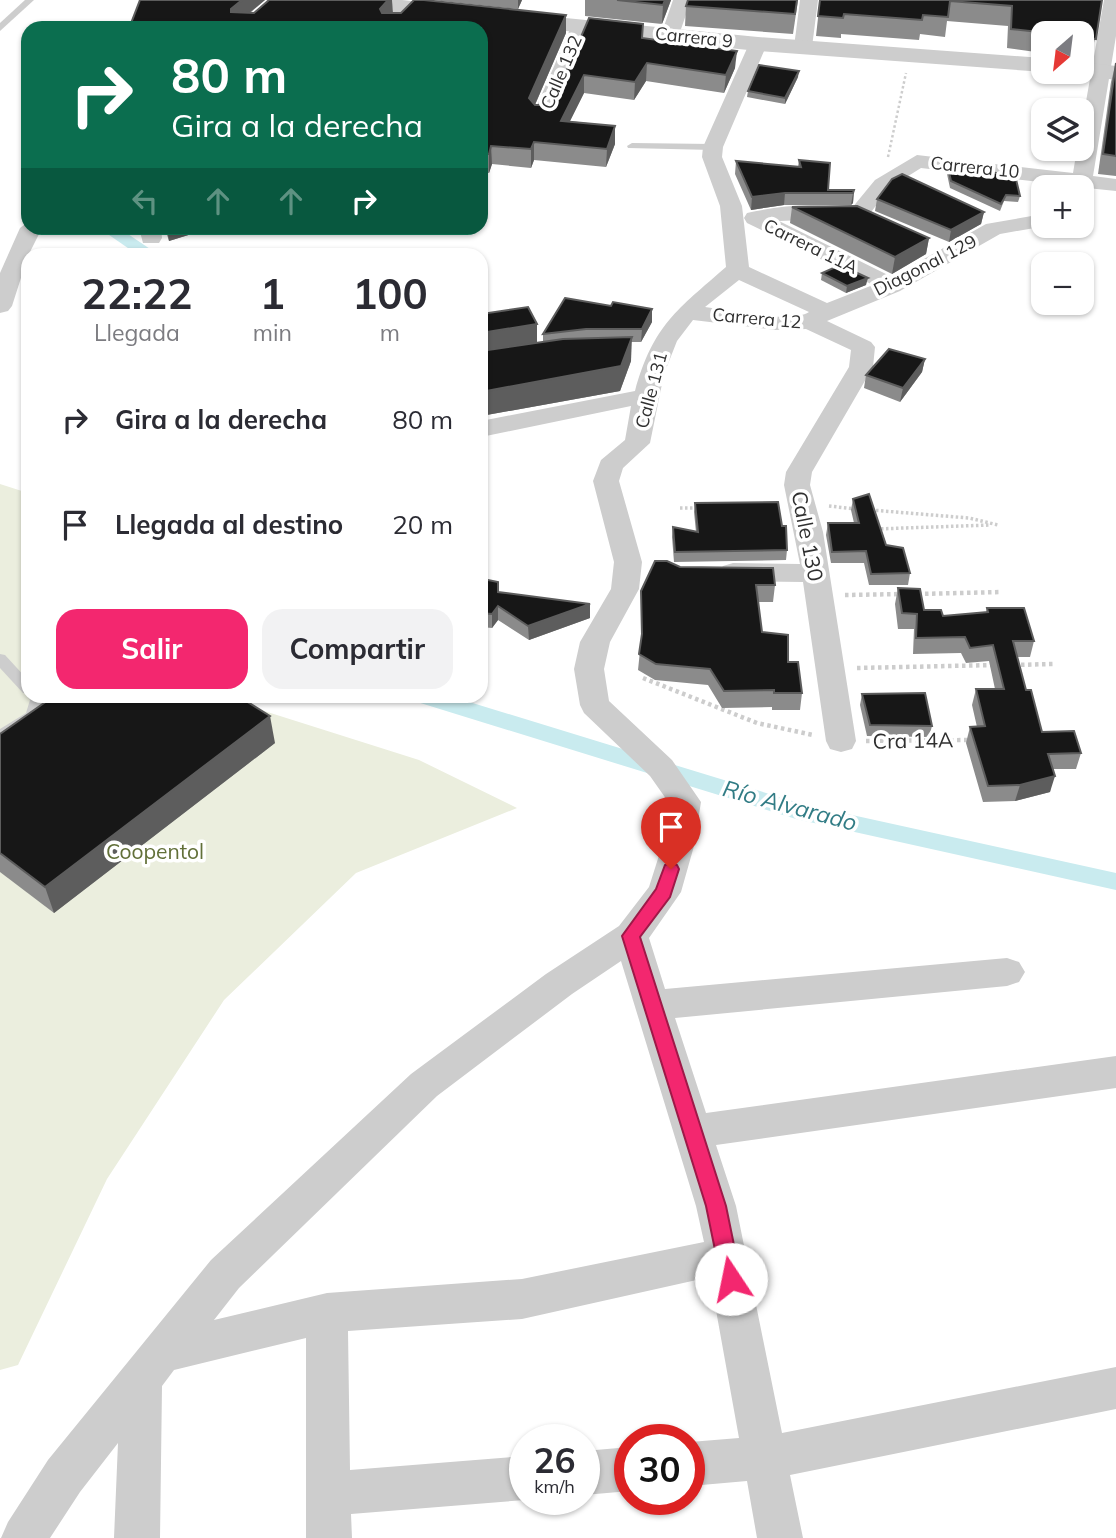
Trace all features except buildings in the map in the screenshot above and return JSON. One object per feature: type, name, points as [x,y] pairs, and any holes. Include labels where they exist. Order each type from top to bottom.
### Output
[{"type":"street","name":"Carrera 9","points":[[346,0],[383,2],[405,14],[483,16],[758,44],[1031,64]]},
{"type":"street","points":[[670,35],[682,0]]},
{"type":"street","points":[[803,47],[809,0]]},
{"type":"street","points":[[1080,175],[1113,0]]},
{"type":"street","name":"Calle 132","points":[[542,117],[580,27]]},
{"type":"street","points":[[758,44],[713,147],[712,157],[731,206],[740,264],[736,270],[818,317]]},
{"type":"street","name":"Carrera 10","points":[[892,165],[917,160],[1031,176]]},
{"type":"street","points":[[858,214],[883,184],[892,165],[921,184]]},
{"type":"street","name":"Carrera 10","points":[[1094,184],[1116,185]]},
{"type":"street","name":"Carrera 11A","points":[[731,206],[892,286]]},
{"type":"street","points":[[982,213],[1006,225]]},
{"type":"street","points":[[757,218],[784,214],[858,214],[881,224]]},
{"type":"street","name":"Diagonal 129","points":[[818,317],[892,286],[994,229],[1031,222]]},
{"type":"street","points":[[927,244],[950,254]]},
{"type":"street","points":[[0,306],[21,248]]},
{"type":"street","name":"Calle 131","points":[[24,1538],[64,1476],[225,1274],[424,1085],[559,984],[631,936],[664,892],[678,846],[685,802],[661,768],[595,705],[589,669],[595,642],[625,589],[628,562],[606,481],[610,467],[619,456],[638,443],[646,396],[646,352],[736,270]]},
{"type":"street","name":"Carrera 12","points":[[687,312],[776,323],[818,317],[863,347]]},
{"type":"street","name":"Calle 130","points":[[841,741],[817,584],[797,485],[803,465],[861,367],[863,347]]},
{"type":"street","points":[[488,428],[646,396]]},
{"type":"street","points":[[706,572],[817,584]]},
{"type":"street","points":[[631,936],[716,1206],[780,1538]]},
{"type":"street","points":[[653,1005],[1007,972]]},
{"type":"street","points":[[693,1132],[1116,1072]]},
{"type":"street","points":[[136,1538],[152,1366],[327,1313],[522,1300],[696,1264],[726,1253]]},
{"type":"street","points":[[327,1313],[329,1538]]},
{"type":"street","points":[[705,1463],[765,1458],[1116,1388]]},
{"type":"street","points":[[329,1494],[509,1479]]},
{"type":"lane","points":[[0,28],[30,0]]},
{"type":"lane","points":[[632,146],[713,147]]},
{"type":"lane","points":[[0,659],[21,682]]},
{"type":"lane","points":[[0,736],[33,716],[37,703]]},
{"type":"path","points":[[892,165],[910,55]]},
{"type":"path","points":[[802,506],[899,511],[969,518],[998,525],[863,530]]},
{"type":"path","points":[[680,508],[707,508]]},
{"type":"path","points":[[817,584],[903,594]]},
{"type":"path","points":[[917,594],[1001,592]]},
{"type":"path","points":[[1011,665],[1053,664]]},
{"type":"path","points":[[831,668],[998,665]]},
{"type":"path","name":"Cra 14A","points":[[643,678],[757,723],[841,741],[972,740]]},
{"type":"green space","name":"Coopentol","points":[[0,484],[21,491],[21,703],[239,703],[419,760],[517,808],[356,873],[224,1000],[107,1179],[18,1365],[0,1370]]},
{"type":"water","points":[[109,235],[129,235],[149,248],[128,248]]},
{"type":"water","name":"Río Alvarado","points":[[420,703],[473,703],[802,804],[1116,873],[1116,890],[796,819]]},
{"type":"route","points":[[671,869],[664,892],[631,936],[716,1206],[731,1279]]}]
